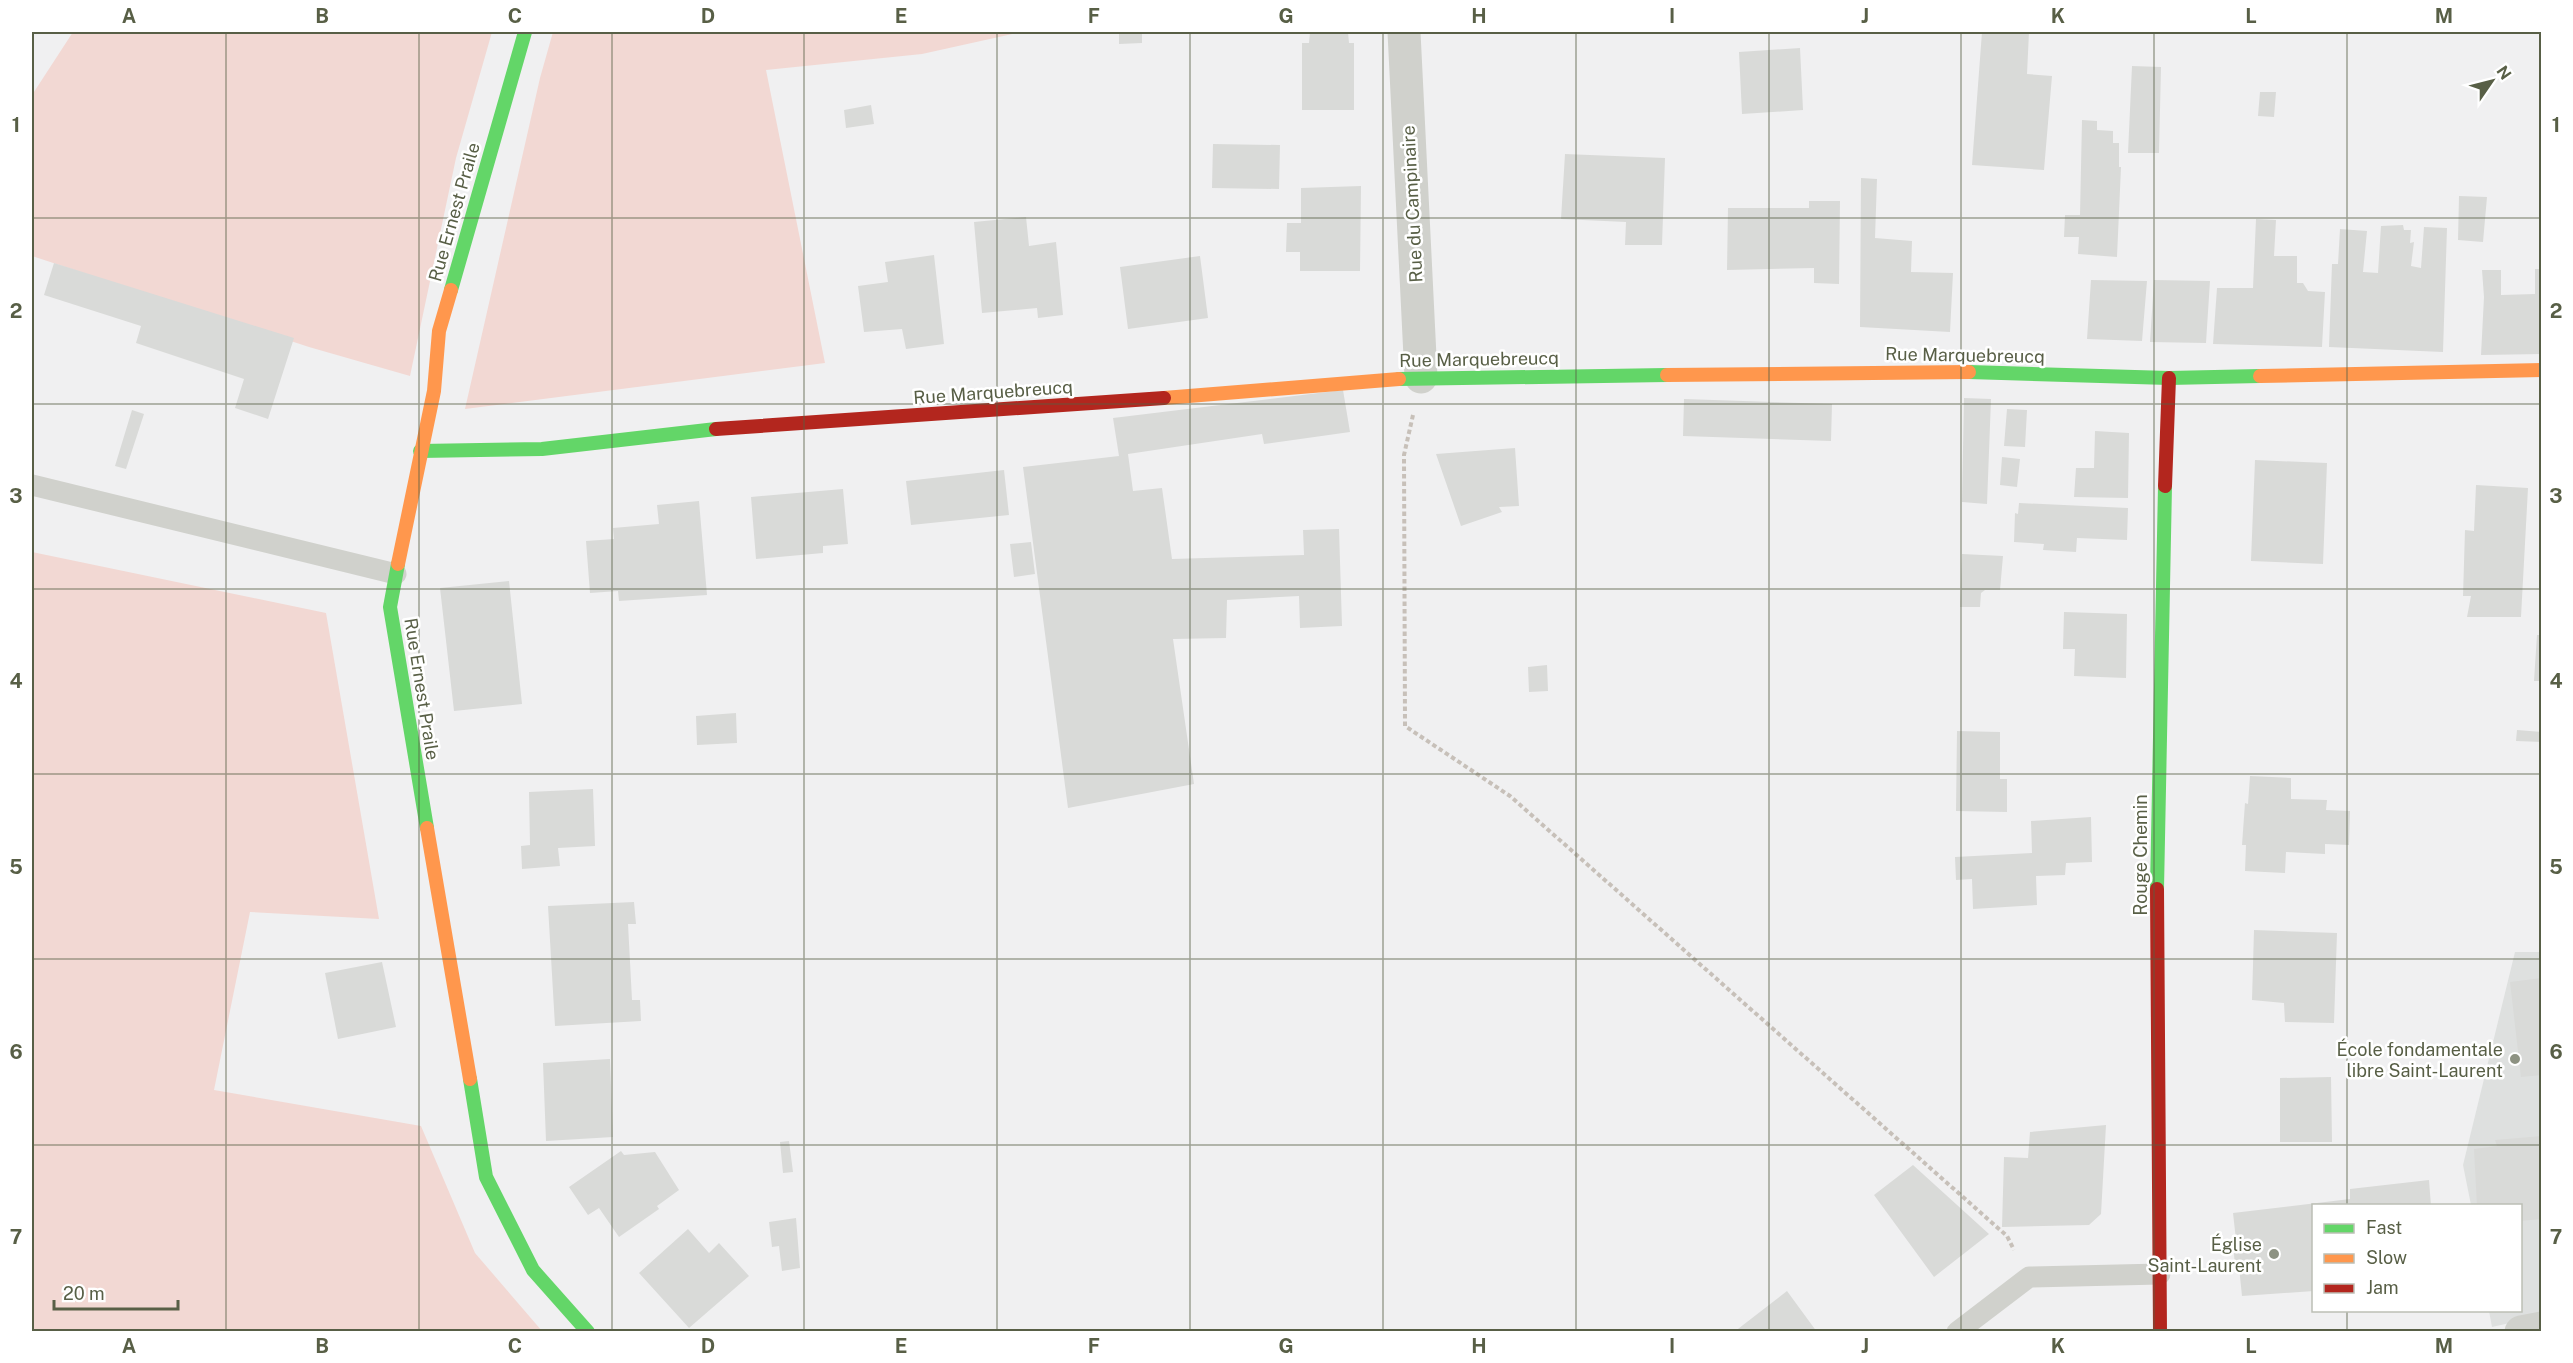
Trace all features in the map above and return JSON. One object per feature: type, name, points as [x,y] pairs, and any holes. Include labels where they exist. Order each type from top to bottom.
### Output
[{"type":"street","name":"Rue Ernest Praile","points":[[525,32],[439,331],[434,391],[390,607],[486,1177],[533,1270],[588,1332]]},
{"type":"street","name":"Rue du Campinaire","points":[[1404,32],[1421,377]]},
{"type":"street","name":"Rue Marquebreucq","points":[[420,451],[542,449],[693,431],[1159,399],[1421,377],[1980,372],[2169,378],[2541,370]]},
{"type":"street","name":"Rouge Chemin","points":[[2160,1332],[2157,1076],[2159,708],[2163,491],[2169,378]]},
{"type":"street","points":[[2521,1332],[2541,1328]]},
{"type":"lane","points":[[32,485],[396,574]]},
{"type":"lane","points":[[1957,1332],[2029,1277],[2160,1274]]},
{"type":"path","points":[[1421,377],[1404,455],[1405,726],[1510,796],[1546,827],[2007,1236],[2029,1277]]},
{"type":"shaded area","points":[[73,32],[492,32],[456,158],[410,376],[309,347],[32,256],[32,95]]},
{"type":"shaded area","points":[[553,32],[1021,32],[922,54],[766,70],[825,363],[465,409],[540,78]]},
{"type":"shaded area","points":[[32,552],[326,613],[379,919],[250,912],[214,1090],[421,1126],[475,1253],[542,1331],[32,1331]]},
{"type":"shaded area","name":"École fondamentale libre Saint-Laurent","points":[[2515,952],[2541,952],[2541,1316],[2492,1327],[2489,1312],[2522,1312],[2522,1204],[2471,1204],[2463,1165]]},
{"type":"building","points":[[1119,32],[1142,32],[1142,43],[1119,44]]},
{"type":"building","points":[[1310,32],[1348,32],[1349,43],[1354,43],[1354,110],[1302,110],[1302,43],[1309,43]]},
{"type":"building","points":[[1982,32],[2029,32],[2027,74],[2052,76],[2044,170],[1972,165]]},
{"type":"building","points":[[1800,48],[1803,110],[1742,114],[1739,52]]},
{"type":"building","points":[[2132,66],[2161,67],[2159,153],[2128,153]]},
{"type":"building","points":[[2260,92],[2276,92],[2274,117],[2258,116]]},
{"type":"building","points":[[871,105],[874,124],[846,128],[844,110]]},
{"type":"building","points":[[2082,120],[2097,121],[2097,130],[2113,131],[2113,143],[2119,143],[2119,167],[2121,167],[2117,257],[2078,254],[2079,237],[2064,237],[2065,215],[2080,215]]},
{"type":"building","points":[[1213,144],[1280,145],[1279,189],[1212,188]]},
{"type":"building","points":[[1565,154],[1665,158],[1662,245],[1625,245],[1626,222],[1561,219]]},
{"type":"building","points":[[1861,178],[1877,179],[1875,238],[1912,241],[1911,272],[1953,273],[1950,332],[1860,327]]},
{"type":"building","points":[[1361,186],[1360,271],[1300,271],[1300,252],[1286,252],[1287,223],[1301,223],[1301,188]]},
{"type":"building","points":[[2459,196],[2487,197],[2483,242],[2458,240]]},
{"type":"building","points":[[1809,201],[1840,201],[1839,284],[1814,283],[1814,268],[1727,270],[1728,208],[1809,208]]},
{"type":"building","points":[[1026,217],[1029,246],[1056,242],[1063,315],[1038,318],[1037,308],[982,313],[974,222]]},
{"type":"building","points":[[2256,219],[2276,220],[2274,256],[2297,256],[2297,283],[2303,283],[2308,291],[2325,292],[2322,347],[2213,344],[2217,288],[2253,288]]},
{"type":"building","points":[[2403,225],[2404,230],[2411,230],[2410,243],[2414,242],[2411,266],[2421,268],[2424,227],[2447,228],[2443,352],[2329,347],[2332,264],[2338,264],[2340,229],[2367,231],[2363,272],[2378,273],[2381,226]]},
{"type":"building","points":[[934,255],[944,344],[906,349],[902,329],[864,332],[858,286],[888,282],[885,262]]},
{"type":"building","points":[[1200,256],[1208,318],[1128,329],[1120,267]]},
{"type":"building","points":[[54,263],[294,338],[268,419],[235,408],[244,379],[136,343],[141,326],[44,295]]},
{"type":"building","points":[[2535,269],[2542,269],[2542,354],[2481,355],[2484,297],[2482,270],[2501,270],[2501,295],[2535,294]]},
{"type":"building","points":[[2091,280],[2147,281],[2142,341],[2087,339]]},
{"type":"building","points":[[2154,280],[2210,281],[2206,343],[2150,342]]},
{"type":"building","points":[[1343,390],[1350,432],[1264,444],[1262,434],[1128,454],[1133,491],[1162,488],[1172,559],[1304,555],[1303,530],[1339,529],[1342,626],[1300,628],[1299,596],[1227,600],[1226,638],[1173,639],[1194,784],[1068,808],[1023,467],[1119,456],[1113,418]]},
{"type":"building","points":[[1964,398],[1991,399],[1987,504],[1962,502]]},
{"type":"building","points":[[1684,399],[1832,404],[1831,441],[1683,436]]},
{"type":"building","points":[[2007,409],[2027,410],[2025,447],[2004,446]]},
{"type":"building","points":[[132,410],[144,414],[126,469],[115,466]]},
{"type":"building","points":[[2095,431],[2129,433],[2128,498],[2074,497],[2076,468],[2094,468]]},
{"type":"building","points":[[1515,448],[1519,506],[1499,507],[1502,512],[1461,526],[1436,454]]},
{"type":"building","points":[[2002,457],[2020,459],[2017,487],[2000,485]]},
{"type":"building","points":[[2255,460],[2327,463],[2323,564],[2251,561]]},
{"type":"building","points":[[1004,470],[1009,515],[911,525],[906,481]]},
{"type":"building","points":[[2476,485],[2528,488],[2521,617],[2467,617],[2471,596],[2463,596],[2465,530],[2474,531]]},
{"type":"building","points":[[843,489],[848,544],[823,546],[823,553],[756,559],[751,497]]},
{"type":"building","points":[[699,501],[707,595],[619,601],[618,591],[590,593],[586,541],[614,539],[613,528],[659,524],[657,505]]},
{"type":"building","points":[[2019,503],[2128,508],[2127,540],[2077,538],[2076,552],[2043,550],[2044,544],[2014,542],[2015,513],[2018,514]]},
{"type":"building","points":[[1031,542],[1035,574],[1014,577],[1010,544]]},
{"type":"building","points":[[1962,554],[2003,556],[2000,590],[1985,590],[1981,593],[1980,607],[1960,607]]},
{"type":"building","points":[[509,581],[522,704],[454,711],[440,588]]},
{"type":"building","points":[[2064,612],[2127,614],[2126,678],[2074,676],[2075,649],[2063,649]]},
{"type":"building","points":[[2537,635],[2542,635],[2542,681],[2534,681]]},
{"type":"building","points":[[1547,665],[1548,691],[1529,692],[1528,667]]},
{"type":"building","points":[[736,713],[737,743],[697,745],[696,716]]},
{"type":"building","points":[[2517,730],[2542,732],[2542,742],[2516,741]]},
{"type":"building","points":[[1957,731],[2000,732],[2000,779],[2007,779],[2007,812],[1956,811]]},
{"type":"building","points":[[2250,776],[2291,778],[2291,799],[2327,800],[2326,810],[2350,811],[2349,845],[2325,844],[2325,854],[2286,852],[2285,873],[2245,871],[2246,845],[2242,845],[2245,803],[2248,804]]},
{"type":"building","points":[[593,789],[595,846],[558,848],[560,866],[522,869],[521,846],[530,845],[529,792]]},
{"type":"building","points":[[2091,817],[2092,862],[2066,863],[2065,875],[2036,876],[2037,905],[1973,909],[1972,879],[1956,880],[1955,857],[2032,853],[2031,821]]},
{"type":"building","points":[[634,902],[636,924],[628,924],[632,1000],[640,1000],[641,1021],[555,1026],[548,906]]},
{"type":"building","points":[[2254,930],[2337,933],[2334,1023],[2285,1022],[2284,1003],[2252,1000]]},
{"type":"building","points":[[382,962],[396,1027],[338,1039],[325,973]]},
{"type":"building","points":[[2542,978],[2542,1075],[2521,1077],[2510,982]]},
{"type":"building","points":[[610,1059],[613,1137],[546,1141],[543,1063]]},
{"type":"building","points":[[2331,1077],[2332,1142],[2280,1142],[2280,1078]]},
{"type":"building","points":[[2106,1125],[2101,1214],[2089,1225],[2002,1227],[2004,1157],[2028,1158],[2030,1132]]},
{"type":"building","points":[[2542,1136],[2542,1219],[2522,1221],[2522,1204],[2477,1204],[2474,1149],[2497,1146],[2495,1140]]},
{"type":"building","points":[[789,1141],[793,1172],[783,1173],[780,1142]]},
{"type":"building","points":[[621,1151],[624,1155],[655,1152],[679,1190],[657,1206],[659,1209],[619,1237],[599,1208],[588,1215],[569,1187]]},
{"type":"building","points":[[1913,1165],[1989,1234],[1934,1277],[1874,1195]]},
{"type":"building","name":"Église Saint-Laurent","points":[[2429,1180],[2431,1204],[2312,1204],[2312,1291],[2242,1296],[2239,1267],[2235,1268],[2233,1240],[2236,1240],[2233,1213],[2350,1199],[2350,1189]]},
{"type":"building","points":[[796,1218],[800,1268],[782,1271],[779,1246],[772,1247],[769,1222]]},
{"type":"building","points":[[688,1229],[709,1253],[719,1243],[749,1276],[689,1328],[639,1273]]},
{"type":"building","points":[[1787,1291],[1817,1332],[1734,1332]]},
{"type":"traffic: fast","points":[[451,290],[525,32]]},
{"type":"traffic: fast","points":[[1969,372],[2169,378],[2260,376]]},
{"type":"traffic: fast","points":[[1399,379],[1667,375]]},
{"type":"traffic: fast","points":[[420,451],[542,449],[716,429]]},
{"type":"traffic: fast","points":[[2157,889],[2165,486]]},
{"type":"traffic: fast","points":[[398,564],[390,607],[427,828]]},
{"type":"traffic: fast","points":[[470,1079],[486,1177],[533,1270],[588,1332]]},
{"type":"traffic: slow","points":[[398,564],[434,391],[439,331],[451,290]]},
{"type":"traffic: slow","points":[[2260,376],[2542,370]]},
{"type":"traffic: slow","points":[[1667,375],[1969,372]]},
{"type":"traffic: slow","points":[[1164,398],[1399,379]]},
{"type":"traffic: slow","points":[[427,828],[470,1079]]},
{"type":"traffic: jam","points":[[2165,486],[2169,378]]},
{"type":"traffic: jam","points":[[716,429],[1164,398]]},
{"type":"traffic: jam","points":[[2157,889],[2160,1332]]},
{"type":"place","name":"École fondamentale libre Saint-Laurent","points":[[2515,1059]]},
{"type":"place","name":"Église Saint-Laurent","points":[[2274,1254]]}]
